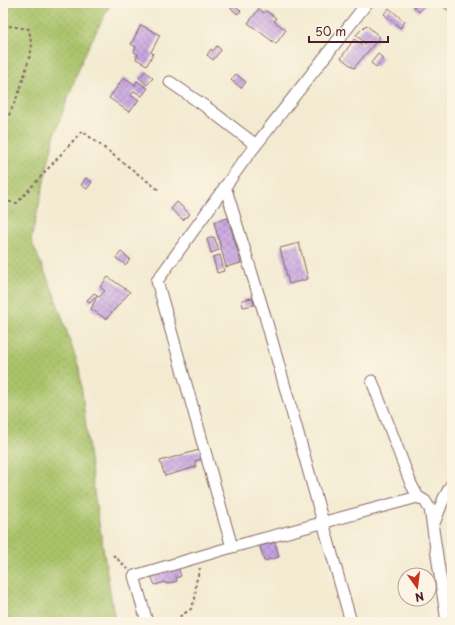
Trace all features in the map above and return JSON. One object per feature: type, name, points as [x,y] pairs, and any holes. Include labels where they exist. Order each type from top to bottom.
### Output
[{"type":"street","points":[[232,547],[157,280],[256,145],[367,3]]},
{"type":"street","points":[[170,82],[256,145]]},
{"type":"street","points":[[225,186],[265,316],[351,622]]},
{"type":"street","points":[[372,381],[406,472],[418,497],[425,501],[430,509],[447,622]]},
{"type":"street","points":[[433,527],[444,498],[452,483]]},
{"type":"street","points":[[147,622],[134,576],[232,547],[418,497]]},
{"type":"path","points":[[3,25],[29,29],[32,48],[20,90],[9,115],[3,124]]},
{"type":"path","points":[[3,201],[17,203],[82,131],[159,190]]},
{"type":"path","points":[[112,555],[134,576]]},
{"type":"path","points":[[177,622],[179,617],[191,609],[195,599],[196,582],[201,565]]},
{"type":"green space","points":[[3,3],[111,3],[84,55],[55,133],[31,240],[54,294],[79,368],[94,492],[115,622],[3,622]]},
{"type":"building","points":[[233,3],[241,11],[237,14],[229,6]]},
{"type":"building","points":[[417,3],[427,3],[419,12],[414,7]]},
{"type":"building","points":[[438,3],[452,3],[452,13]]},
{"type":"building","points":[[389,8],[405,22],[400,28],[384,14]]},
{"type":"building","points":[[259,9],[264,13],[266,11],[276,18],[274,21],[286,30],[276,44],[248,23]]},
{"type":"building","points":[[141,25],[160,35],[151,52],[153,54],[147,65],[136,59],[138,54],[134,52],[136,47],[131,44]]},
{"type":"building","points":[[366,25],[380,37],[354,68],[341,58],[354,39],[363,45],[365,43],[356,35]]},
{"type":"building","points":[[217,46],[221,50],[213,60],[207,55],[211,49],[213,51]]},
{"type":"building","points":[[378,54],[383,58],[376,67],[371,63]]},
{"type":"building","points":[[145,71],[153,78],[147,85],[139,78]]},
{"type":"building","points":[[236,74],[246,82],[241,88],[231,80]]},
{"type":"building","points":[[124,77],[135,85],[137,81],[148,88],[142,96],[134,91],[131,96],[139,100],[129,112],[109,98]]},
{"type":"building","points":[[86,178],[92,182],[87,189],[81,185]]},
{"type":"building","points":[[177,202],[190,214],[183,220],[171,209]]},
{"type":"building","points":[[228,218],[241,263],[226,267],[214,222]]},
{"type":"building","points":[[214,237],[219,250],[211,253],[207,239]]},
{"type":"building","points":[[299,243],[308,279],[289,284],[280,248]]},
{"type":"building","points":[[121,252],[130,259],[126,265],[116,258]]},
{"type":"building","points":[[220,255],[224,271],[217,273],[213,257]]},
{"type":"building","points":[[108,277],[130,292],[106,319],[91,309],[97,296],[99,297],[105,291],[100,287]]},
{"type":"building","points":[[94,293],[97,295],[90,303],[87,300]]},
{"type":"building","points":[[252,298],[254,305],[243,307],[242,300]]},
{"type":"building","points":[[203,449],[205,458],[195,461],[196,467],[165,476],[160,461]]},
{"type":"building","points":[[275,542],[279,557],[264,561],[260,546]]},
{"type":"building","points":[[178,567],[181,576],[176,578],[177,581],[155,585],[151,576]]}]
